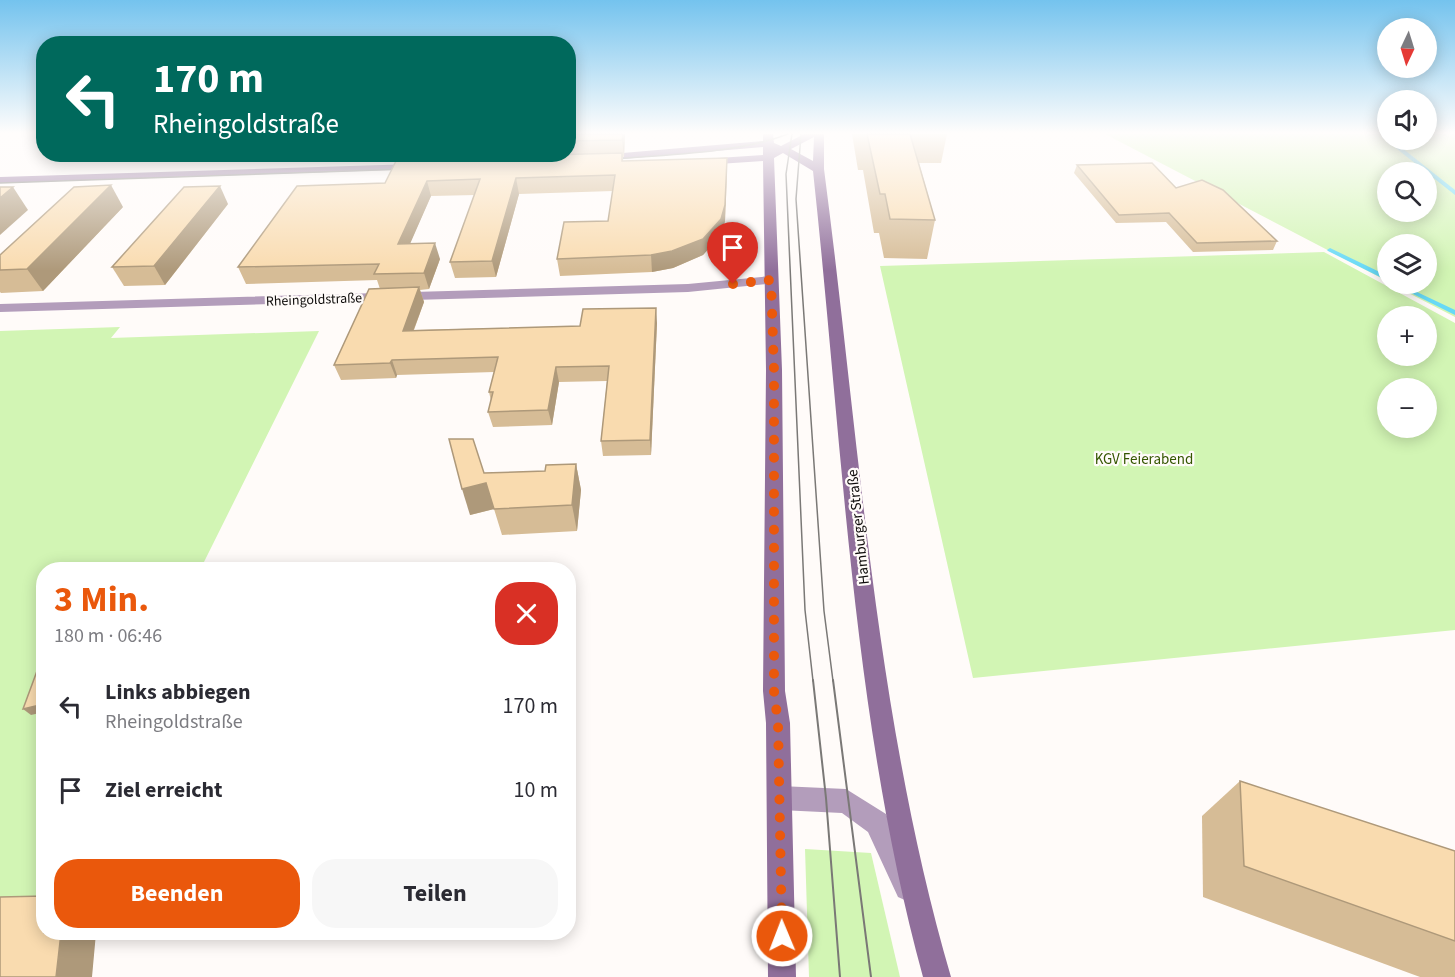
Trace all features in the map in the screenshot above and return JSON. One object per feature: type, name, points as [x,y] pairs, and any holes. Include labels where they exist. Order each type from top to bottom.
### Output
[{"type":"main road","points":[[767,180],[775,382],[774,691],[780,798],[782,977]]},
{"type":"main road","name":"Hamburger Straße","points":[[819,180],[865,591],[888,746],[920,917],[937,977]]},
{"type":"street","name":"Rheingoldstraße","points":[[0,308],[688,288],[771,280]]},
{"type":"street","name":"Hamburger Straße","points":[[780,798],[846,801],[877,823],[920,917]]},
{"type":"green space","points":[[1192,180],[1377,180],[1377,222],[1437,222],[1437,180],[1455,180],[1455,317],[1410,294],[1437,294],[1437,234],[1377,234],[1377,276]]},
{"type":"green space","name":"KGV Feierabend","points":[[1324,252],[1377,281],[1377,294],[1401,294],[1424,306],[1377,306],[1377,366],[1437,366],[1437,313],[1455,323],[1455,630],[973,678],[880,266]]},
{"type":"green space","points":[[120,327],[111,338],[319,331],[204,562],[36,562],[37,940],[0,977],[0,331]]},
{"type":"green space","points":[[805,849],[871,853],[900,977],[809,977]]},
{"type":"building","points":[[387,180],[464,180],[427,181],[398,244],[435,243],[424,273],[374,274],[379,264],[238,267],[297,186],[385,183]]},
{"type":"building","points":[[480,180],[516,180],[492,261],[450,262]]},
{"type":"building","points":[[614,180],[726,180],[725,205],[721,219],[703,239],[672,251],[651,255],[557,259],[564,222],[608,221]]},
{"type":"building","points":[[877,180],[923,180],[935,220],[890,219],[885,194],[880,194]]},
{"type":"building","points":[[1089,180],[1168,180],[1176,188],[1202,180],[1223,190],[1277,241],[1197,243],[1169,213],[1119,215]]},
{"type":"building","points":[[111,185],[27,269],[0,270],[0,255],[74,187]]},
{"type":"building","points":[[220,186],[154,266],[112,267],[184,187]]},
{"type":"building","points":[[0,187],[13,187],[0,198]]},
{"type":"building","points":[[419,287],[403,331],[580,326],[583,309],[656,308],[650,440],[601,441],[609,366],[556,367],[548,410],[488,412],[493,392],[489,392],[498,357],[392,360],[390,363],[334,365],[369,289]]},
{"type":"building","points":[[449,439],[473,439],[484,473],[545,471],[546,465],[576,464],[572,505],[494,509],[486,483],[462,489]]},
{"type":"building","points":[[36,674],[36,706],[23,709]]},
{"type":"building","points":[[1240,781],[1455,851],[1455,941],[1244,866]]},
{"type":"building","points":[[36,896],[36,940],[60,940],[56,977],[0,977],[0,897]]},
{"type":"waterway","points":[[1438,180],[1455,193]]},
{"type":"waterway","points":[[1330,250],[1377,274]]},
{"type":"waterway","points":[[1416,294],[1455,313]]},
{"type":"tram line","points":[[0,183],[99,180]]},
{"type":"tram line","points":[[786,180],[805,610],[813,681]]},
{"type":"tram line","points":[[797,180],[796,199],[824,611],[833,681]]},
{"type":"tram line","points":[[813,680],[826,798],[840,977]]},
{"type":"tram line","points":[[833,680],[871,977]]},
{"type":"route","points":[[733,284],[771,280],[775,489],[774,691],[778,723],[782,936]]}]
